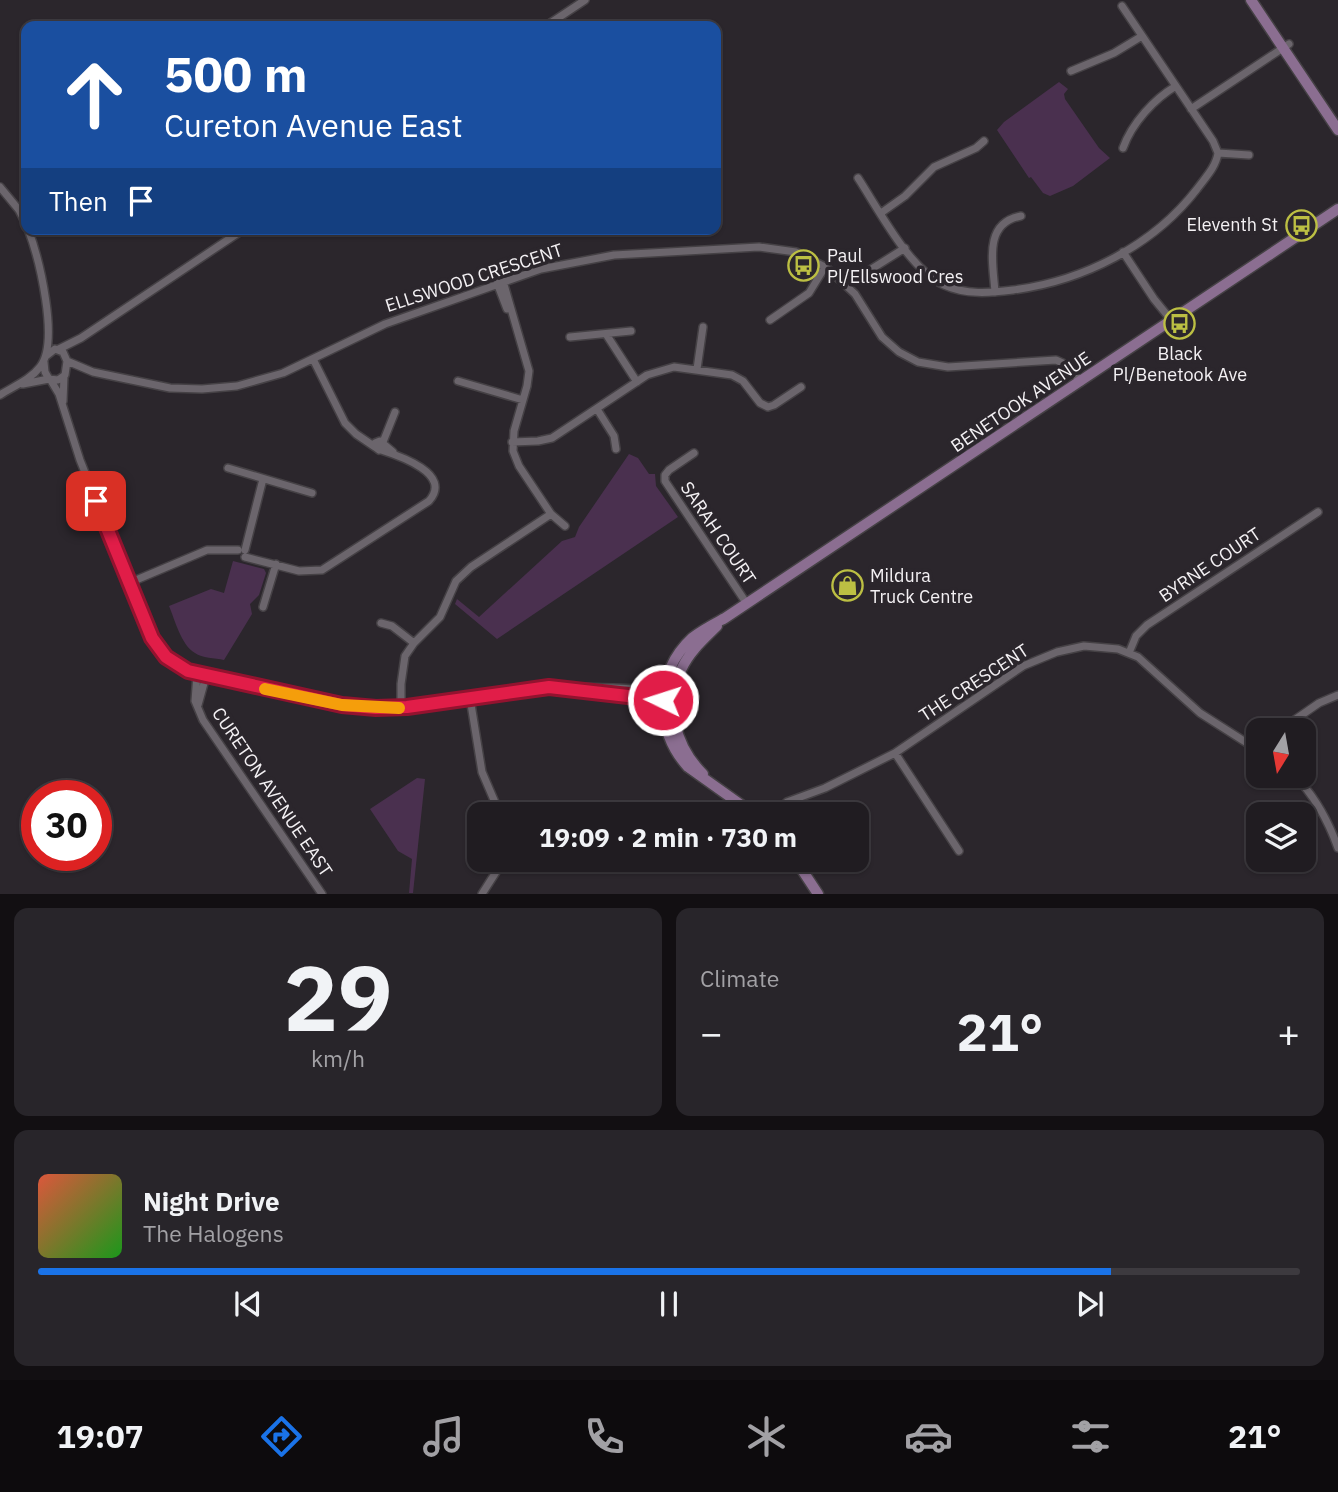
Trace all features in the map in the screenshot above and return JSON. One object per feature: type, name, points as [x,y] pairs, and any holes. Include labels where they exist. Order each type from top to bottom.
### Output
[{"type":"main road","points":[[1255,1],[1338,118]]},
{"type":"main road","points":[[1286,46],[1338,130]]},
{"type":"main road","name":"BENETOOK AVENUE","points":[[663,694],[672,665],[686,645],[705,629],[747,604],[1337,210]]},
{"type":"main road","name":"BENETOOK AVENUE","points":[[674,696],[678,679],[690,655],[725,618]]},
{"type":"main road","points":[[663,694],[666,729],[680,758],[699,777],[737,802]]},
{"type":"main road","points":[[674,696],[674,721],[682,747],[698,769],[719,789]]},
{"type":"main road","points":[[804,872],[818,894]]},
{"type":"street","points":[[554,21],[586,0]]},
{"type":"street","points":[[858,178],[920,268],[937,281],[961,291],[995,292],[1062,281],[1095,268],[1123,252],[1152,233],[1182,206],[1210,172],[1218,153],[1216,146],[1122,6]]},
{"type":"street","points":[[1071,71],[1114,53],[1142,36]]},
{"type":"street","points":[[1191,109],[1286,46]]},
{"type":"street","points":[[1124,148],[1128,137],[1149,108],[1161,95],[1176,86]]},
{"type":"street","points":[[881,213],[905,196],[934,167],[976,148],[984,141]]},
{"type":"street","points":[[1218,153],[1249,155]]},
{"type":"street","points":[[0,187],[21,214]]},
{"type":"street","points":[[995,292],[992,252],[994,236],[1005,222],[1021,216]]},
{"type":"street","points":[[30,235],[40,266],[48,326],[44,372],[62,405],[80,460],[152,638],[160,652],[180,667],[201,675],[342,705],[404,707],[533,689],[562,688],[674,696]]},
{"type":"street","points":[[0,395],[34,374],[49,351],[81,338],[235,235]]},
{"type":"street","name":"ELLSWOOD CRESCENT","points":[[65,375],[74,371],[88,371],[156,386],[211,389],[252,383],[311,360],[385,324],[500,282],[560,264],[596,257],[758,247],[796,252],[825,267],[848,287],[882,337],[899,352],[918,362],[948,367],[1056,360],[1068,365],[1081,382]]},
{"type":"street","points":[[848,287],[905,248]]},
{"type":"street","points":[[1123,252],[1170,322]]},
{"type":"street","points":[[769,320],[809,293],[825,267]]},
{"type":"street","points":[[500,282],[529,370],[512,442],[519,466],[551,514],[565,526]]},
{"type":"street","points":[[48,326],[58,349],[67,359]]},
{"type":"street","points":[[697,369],[703,327]]},
{"type":"street","points":[[570,337],[631,331]]},
{"type":"street","points":[[606,334],[637,382]]},
{"type":"street","points":[[62,405],[67,359],[81,338]]},
{"type":"street","name":"ELLSWOOD CRESCENT","points":[[67,359],[88,371]]},
{"type":"street","points":[[128,581],[207,550],[242,552],[262,561],[307,572],[330,566],[429,501],[435,492],[433,482],[423,468],[356,434],[345,423],[311,360]]},
{"type":"street","points":[[512,442],[552,438],[663,368],[697,369],[736,377],[765,407],[774,405],[801,387]]},
{"type":"street","points":[[19,384],[60,379],[65,375]]},
{"type":"street","points":[[458,380],[523,400]]},
{"type":"street","points":[[597,409],[614,436],[616,449]]},
{"type":"street","points":[[380,444],[395,412]]},
{"type":"street","name":"SARAH COURT","points":[[694,453],[669,470],[665,481],[747,604]]},
{"type":"street","points":[[228,468],[312,494]]},
{"type":"street","points":[[242,552],[263,479]]},
{"type":"street","name":"BYRNE COURT","points":[[1129,653],[1136,636],[1147,625],[1318,512]]},
{"type":"street","points":[[404,707],[405,656],[440,617],[461,575],[551,514]]},
{"type":"street","points":[[263,607],[276,564]]},
{"type":"street","points":[[382,623],[392,626],[414,643]]},
{"type":"street","name":"THE CRESCENT","points":[[787,802],[825,788],[895,753],[1008,676],[1040,658],[1084,646],[1106,646],[1129,653],[1148,664],[1200,713],[1246,740]]},
{"type":"street","name":"CURETON AVENUE EAST","points":[[201,675],[197,707],[203,720],[321,893]]},
{"type":"street","points":[[1297,718],[1319,703],[1338,695]]},
{"type":"street","points":[[470,698],[482,772],[495,802]]},
{"type":"street","points":[[895,753],[959,851]]},
{"type":"street","points":[[1304,788],[1320,808],[1338,848]]},
{"type":"street","points":[[482,894],[496,872]]},
{"type":"shaded area","points":[[1059,82],[1068,89],[1064,94],[1065,99],[1099,148],[1110,158],[1073,186],[1050,196],[1043,193],[1031,177],[1029,178],[997,130]]},
{"type":"shaded area","points":[[629,454],[638,458],[649,474],[655,474],[656,486],[678,517],[497,639],[455,604],[457,599],[479,617],[562,541],[575,537],[579,527]]},
{"type":"shaded area","points":[[233,561],[264,569],[266,573],[259,595],[250,604],[252,614],[224,660],[201,656],[186,644],[169,606],[211,589],[224,593]]},
{"type":"shaded area","points":[[417,778],[425,779],[413,893],[409,893],[412,859],[398,851],[370,809]]},
{"type":"slow traffic","points":[[265,689],[342,705],[399,708]]},
{"type":"place","name":"Eleventh St","points":[[1301,225]]},
{"type":"place","name":"Paul Pl/Ellswood Cres","points":[[804,266]]},
{"type":"place","name":"Black Pl/Benetook Ave","points":[[1180,323]]},
{"type":"place","name":"Mildura Truck Centre","points":[[847,586]]},
{"type":"route","points":[[96,501],[152,638],[160,652],[188,671],[309,699],[358,707],[416,706],[549,687],[663,700]]}]
